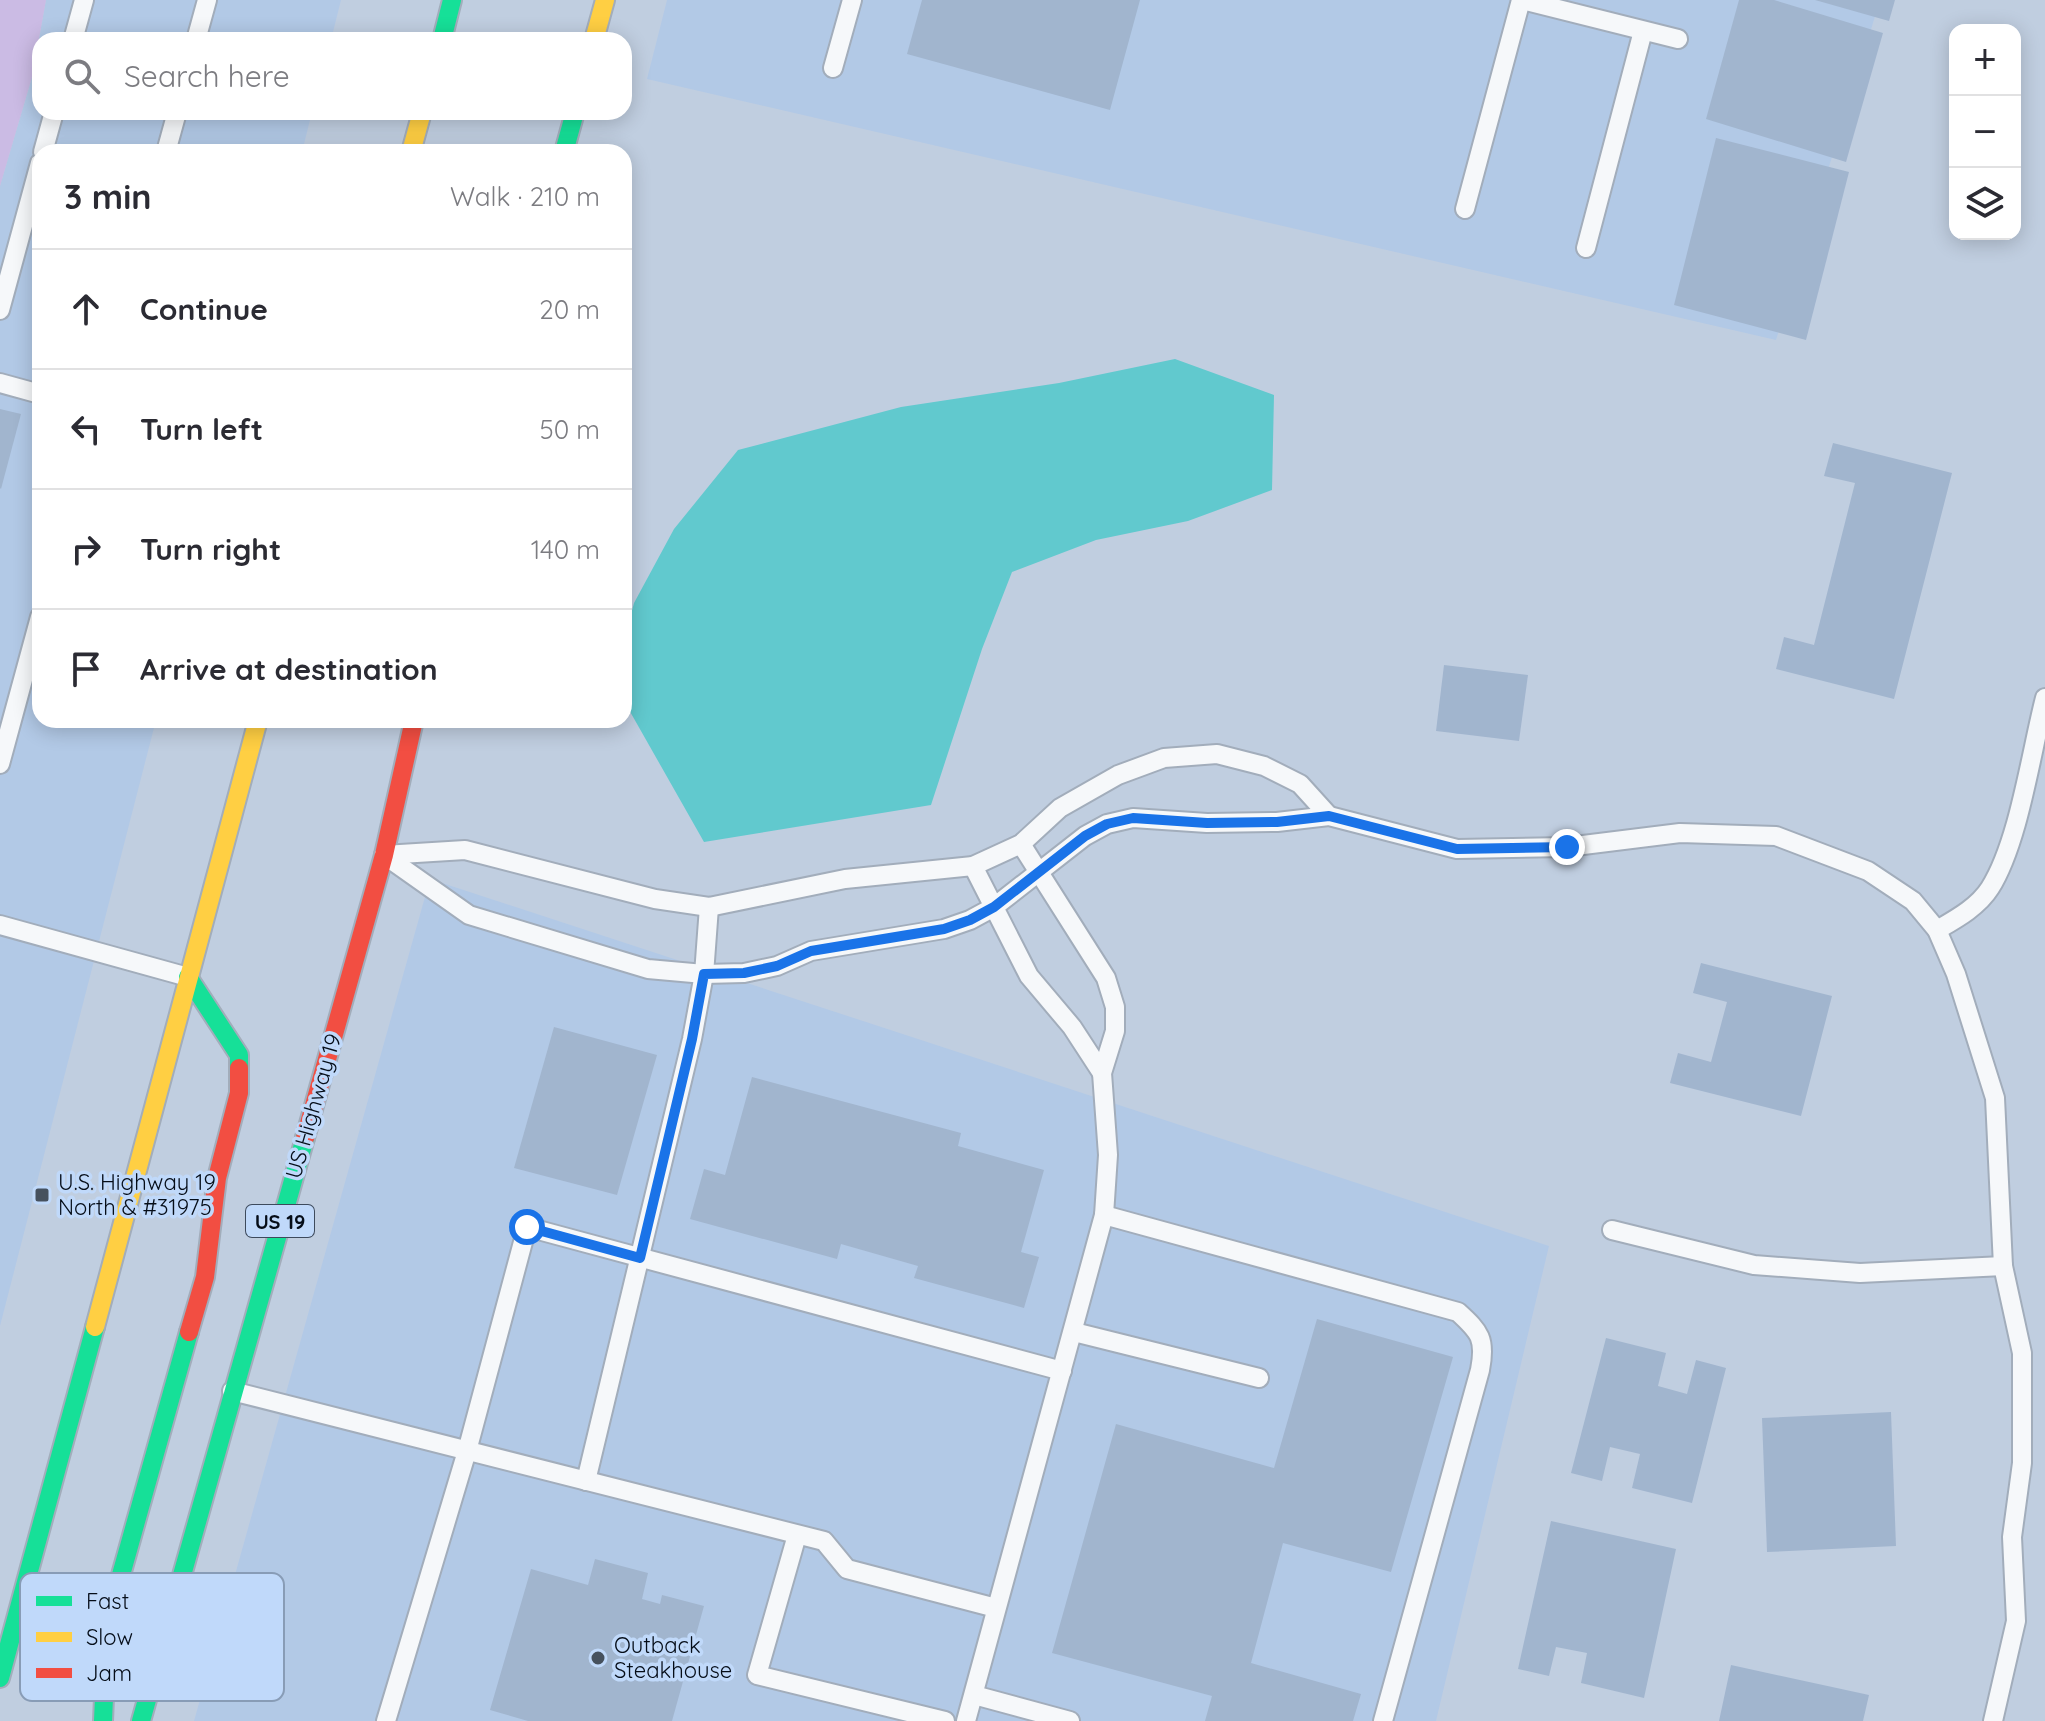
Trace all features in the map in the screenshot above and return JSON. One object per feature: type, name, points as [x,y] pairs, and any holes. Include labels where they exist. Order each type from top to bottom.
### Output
[{"type":"highway","points":[[444,32],[452,0]]},
{"type":"highway","points":[[596,32],[605,0]]},
{"type":"highway","points":[[413,144],[420,120]]},
{"type":"highway","points":[[566,144],[573,120]]},
{"type":"highway","points":[[28,1573],[256,728]]},
{"type":"highway","name":"US Highway 19","points":[[182,1573],[384,855],[412,728]]},
{"type":"highway","points":[[122,1573],[205,1277],[217,1178],[239,1093],[239,1055],[188,977]]},
{"type":"highway","points":[[0,1678],[20,1603]]},
{"type":"highway","points":[[103,1721],[104,1701]]},
{"type":"highway","name":"US Highway 19","points":[[141,1721],[147,1701]]},
{"type":"lane","points":[[75,32],[84,0]]},
{"type":"lane","points":[[198,32],[207,0]]},
{"type":"lane","points":[[833,68],[852,0]]},
{"type":"lane","points":[[1465,209],[1522,0],[1678,39]]},
{"type":"lane","points":[[1586,248],[1643,31]]},
{"type":"lane","points":[[45,144],[52,120]]},
{"type":"lane","points":[[168,144],[175,120]]},
{"type":"lane","points":[[0,310],[32,192]]},
{"type":"lane","points":[[0,383],[32,392]]},
{"type":"lane","points":[[0,764],[32,646]]},
{"type":"lane","points":[[1937,930],[1965,913],[1989,889],[1995,877],[2006,852],[2045,698]]},
{"type":"lane","points":[[384,855],[465,850],[655,899],[709,907],[845,879],[973,866],[1003,856],[1021,844],[1060,808],[1090,788],[1164,758],[1217,754],[1264,766],[1300,784],[1329,816]]},
{"type":"lane","points":[[384,855],[469,915],[648,969],[704,974],[744,973],[834,946],[944,929],[994,907],[1085,836],[1107,824],[1133,818],[1207,823],[1277,822],[1329,816],[1457,849],[1567,847],[1680,833],[1776,836],[1868,871],[1913,901],[1937,930],[1956,974],[1995,1098],[2003,1266],[2022,1353],[2022,1463],[2012,1537],[2016,1621],[1993,1721]]},
{"type":"lane","points":[[966,1721],[1104,1215],[1108,1155],[1102,1073],[1115,1031],[1115,1007],[1106,978],[1021,844]]},
{"type":"lane","points":[[973,866],[1029,976],[1072,1027],[1102,1073]]},
{"type":"lane","points":[[586,1481],[692,1039],[704,974],[709,907]]},
{"type":"lane","points":[[0,925],[188,977]]},
{"type":"lane","points":[[1104,1215],[1458,1312],[1479,1330],[1483,1353],[1480,1370],[1383,1721]]},
{"type":"lane","points":[[386,1721],[467,1451],[527,1227],[1062,1371]]},
{"type":"lane","points":[[1612,1230],[1754,1265],[1860,1273],[2003,1266]]},
{"type":"lane","points":[[1074,1332],[1259,1378]]},
{"type":"lane","points":[[232,1391],[824,1541],[847,1569],[996,1608]]},
{"type":"lane","points":[[797,1535],[757,1675],[945,1721]]},
{"type":"lane","points":[[974,1695],[1070,1721]]},
{"type":"shaded area","points":[[0,0],[46,0],[40,32],[32,32],[32,77],[0,186]]},
{"type":"shaded area","points":[[46,0],[341,0],[333,32],[40,32]]},
{"type":"shaded area","points":[[667,0],[1880,0],[1776,340],[647,79]]},
{"type":"shaded area","points":[[32,77],[32,120],[310,120],[304,144],[32,144],[32,728],[154,728],[0,1326],[0,186]]},
{"type":"shaded area","points":[[1175,359],[1274,395],[1272,490],[1188,521],[1096,540],[1012,572],[982,649],[931,805],[704,842],[632,715],[632,610],[674,529],[738,450],[901,407],[1059,383]]},
{"type":"shaded area","points":[[430,879],[1549,1246],[1436,1721],[194,1721],[200,1701],[284,1701],[284,1573],[235,1573]]},
{"type":"building","points":[[922,0],[1140,0],[1110,110],[907,54]]},
{"type":"building","points":[[1739,0],[1774,0],[1883,33],[1846,162],[1706,119]]},
{"type":"building","points":[[1815,0],[1895,0],[1889,21]]},
{"type":"building","points":[[1716,138],[1849,172],[1806,340],[1674,305]]},
{"type":"building","points":[[0,409],[21,414],[1,489],[0,488]]},
{"type":"building","points":[[1833,443],[1952,473],[1894,699],[1776,669],[1784,637],[1814,645],[1855,483],[1824,476]]},
{"type":"building","points":[[1444,665],[1528,675],[1519,741],[1436,731]]},
{"type":"building","points":[[1701,963],[1832,996],[1801,1116],[1670,1083],[1678,1053],[1711,1062],[1727,1002],[1693,993]]},
{"type":"building","points":[[554,1027],[657,1055],[617,1195],[514,1168]]},
{"type":"building","points":[[752,1077],[961,1133],[958,1146],[1044,1170],[1021,1252],[1039,1257],[1024,1308],[914,1278],[918,1266],[841,1244],[837,1259],[690,1219],[704,1169],[725,1175]]},
{"type":"building","points":[[1317,1319],[1453,1357],[1391,1572],[1283,1543],[1251,1663],[1361,1694],[1353,1721],[1205,1721],[1212,1696],[1052,1653],[1116,1424],[1274,1468]]},
{"type":"building","points":[[1606,1338],[1666,1353],[1658,1386],[1687,1394],[1696,1360],[1726,1368],[1692,1503],[1632,1488],[1640,1454],[1610,1447],[1602,1481],[1571,1473]]},
{"type":"building","points":[[1891,1412],[1896,1546],[1767,1552],[1762,1418]]},
{"type":"building","points":[[1551,1521],[1676,1549],[1644,1698],[1581,1683],[1587,1653],[1556,1647],[1549,1676],[1518,1669]]},
{"type":"building","name":"Outback Steakhouse","points":[[595,1559],[648,1573],[642,1599],[660,1604],[662,1595],[704,1606],[672,1721],[528,1721],[490,1710],[531,1569],[588,1585]]},
{"type":"building","points":[[1731,1665],[1869,1695],[1863,1721],[1719,1721]]},
{"type":"traffic: fast","points":[[444,32],[452,0]]},
{"type":"traffic: fast","points":[[566,144],[573,120]]},
{"type":"traffic: fast","points":[[188,977],[239,1055],[239,1068]]},
{"type":"traffic: fast","points":[[183,1573],[305,1138]]},
{"type":"traffic: fast","points":[[28,1573],[95,1327]]},
{"type":"traffic: fast","points":[[122,1573],[189,1332]]},
{"type":"traffic: fast","points":[[0,1678],[20,1604]]},
{"type":"traffic: fast","points":[[103,1721],[104,1701]]},
{"type":"traffic: fast","points":[[141,1721],[147,1701]]},
{"type":"traffic: slow","points":[[596,32],[605,0]]},
{"type":"traffic: slow","points":[[413,144],[420,120]]},
{"type":"traffic: slow","points":[[95,1327],[256,728]]},
{"type":"traffic: jam","points":[[305,1138],[384,855],[412,728]]},
{"type":"traffic: jam","points":[[189,1332],[205,1277],[217,1178],[239,1093],[239,1068]]},
{"type":"place","name":"U.S. Highway 19 North & #31975","points":[[42,1195]]},
{"type":"place","name":"Outback Steakhouse","points":[[598,1658]]},
{"type":"route","points":[[527,1227],[640,1258],[692,1039],[704,974],[744,973],[777,966],[811,951],[944,929],[970,920],[994,907],[1085,836],[1107,824],[1133,818],[1207,823],[1277,822],[1329,816],[1457,849],[1567,847]]}]
